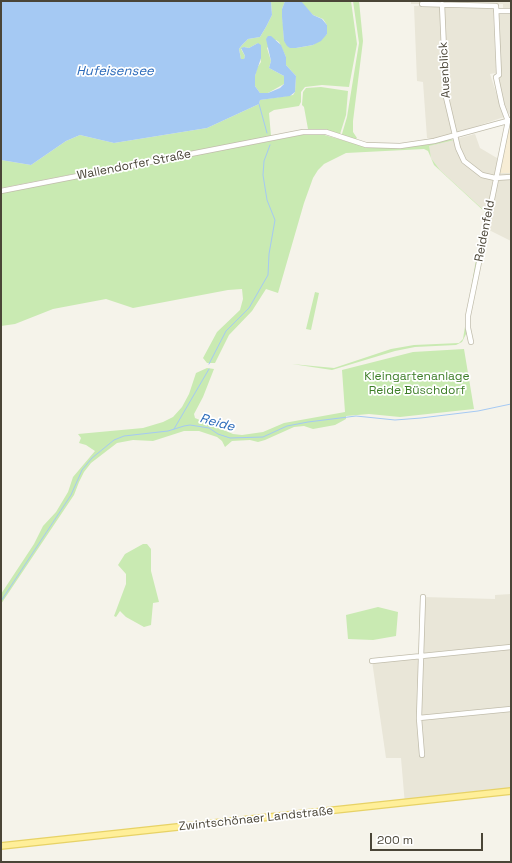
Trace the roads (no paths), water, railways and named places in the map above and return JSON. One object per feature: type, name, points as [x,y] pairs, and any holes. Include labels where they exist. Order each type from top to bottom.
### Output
[{"type":"main road","name":"Zwintschönaer Landstraße","points":[[1,846],[511,791]]},
{"type":"street","points":[[422,4],[496,6],[499,75],[496,77],[502,104],[510,120]]},
{"type":"street","name":"Auenblick","points":[[442,4],[446,97],[455,135],[464,161],[482,175],[495,178]]},
{"type":"street","points":[[496,11],[511,11]]},
{"type":"street","name":"Wallendorfer Straße","points":[[1,191],[303,132],[318,131],[366,145],[384,146],[415,144],[510,120]]},
{"type":"street","name":"Reidenfeld","points":[[471,342],[468,328],[468,316],[489,216],[495,178],[510,120]]},
{"type":"street","points":[[495,178],[511,177]]},
{"type":"street","points":[[422,756],[419,718],[423,598]]},
{"type":"street","points":[[372,661],[511,647]]},
{"type":"street","points":[[419,718],[511,708]]},
{"type":"water","name":"Hufeisensee","points":[[1,1],[271,1],[272,15],[266,27],[260,37],[248,39],[242,45],[239,49],[241,59],[244,59],[245,56],[241,48],[249,48],[258,43],[261,45],[261,58],[255,76],[255,86],[260,93],[268,93],[280,88],[284,84],[284,76],[269,68],[271,61],[266,39],[268,36],[271,36],[281,45],[286,57],[286,65],[296,76],[295,92],[290,96],[260,100],[259,104],[207,128],[114,143],[80,135],[66,141],[31,165],[1,160]]},
{"type":"water","points":[[285,1],[301,1],[313,15],[322,19],[327,25],[327,34],[321,41],[313,45],[296,48],[290,48],[287,46],[284,41],[282,17],[282,9]]},
{"type":"waterway","points":[[259,104],[267,133]]},
{"type":"waterway","points":[[209,364],[226,331],[249,308],[268,275],[269,254],[275,220],[267,200],[263,175],[264,161],[270,145]]},
{"type":"waterway","points":[[174,429],[209,369]]},
{"type":"waterway","name":"Reide","points":[[1,601],[71,495],[82,470],[92,458],[114,440],[124,436],[168,431],[190,425],[209,428],[218,434],[230,438],[263,437],[287,426],[308,422],[356,416],[395,420],[421,418],[478,411],[511,404]]},
{"type":"park label","name":"Kleingartenanlage Reide Büschdorf","points":[[417,384]]}]
